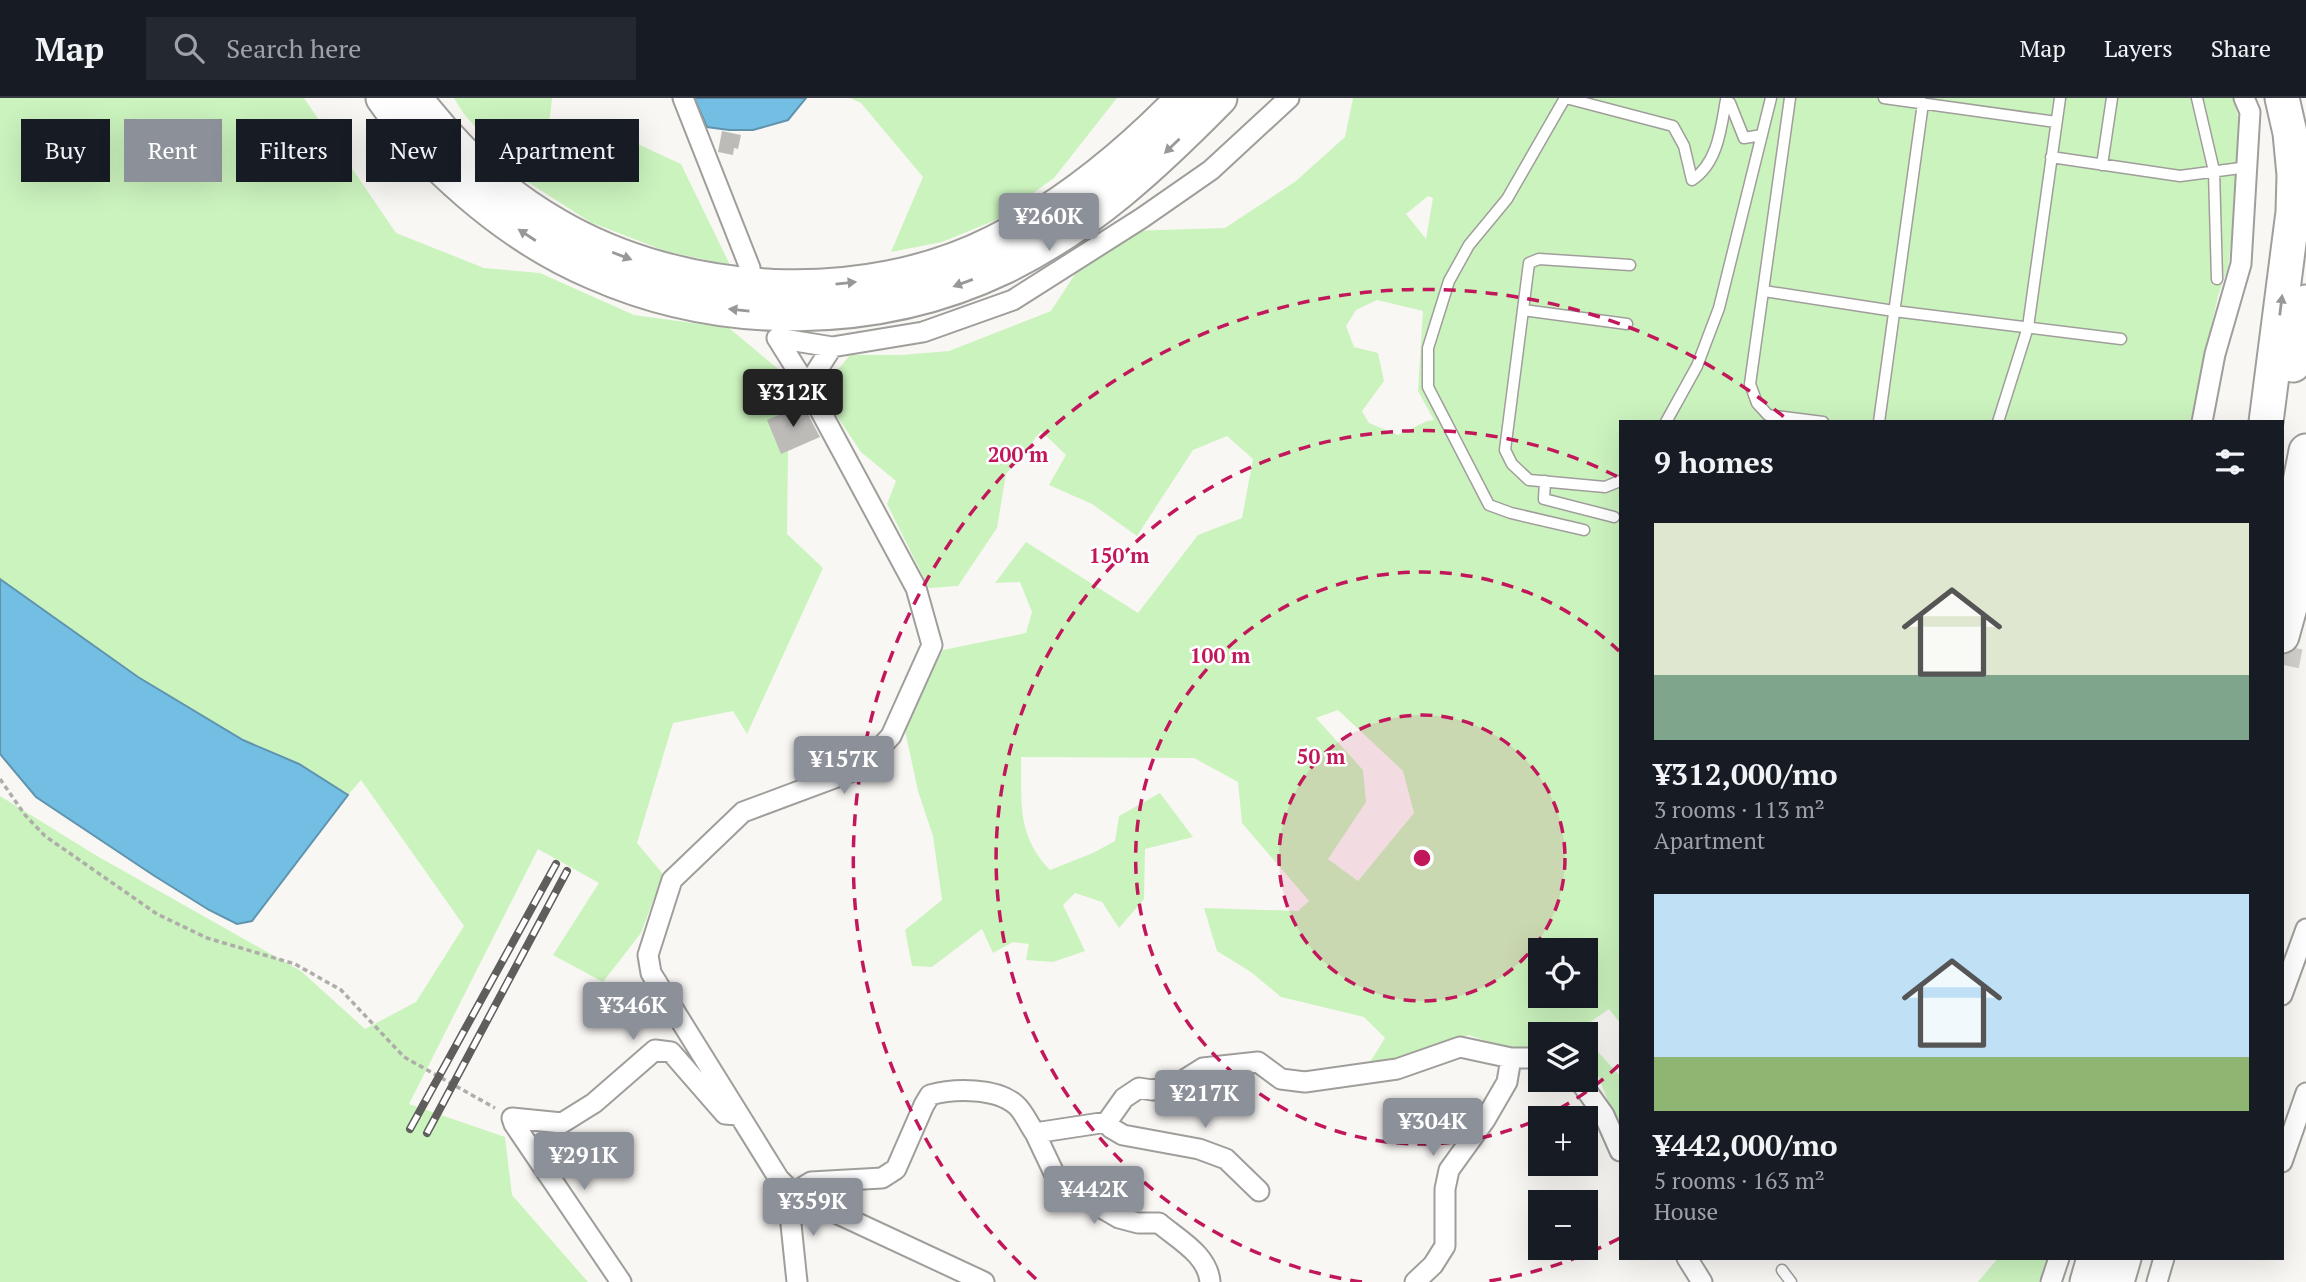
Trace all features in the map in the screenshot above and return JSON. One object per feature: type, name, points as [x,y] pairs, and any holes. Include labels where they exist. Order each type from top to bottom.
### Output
[{"type":"highway","points":[[383,98],[416,142],[452,178],[516,228],[551,251],[592,272],[683,302],[780,314],[827,313],[875,307],[963,284],[1004,267],[1050,242],[1101,208],[1147,171],[1220,98]]},
{"type":"highway","points":[[415,98],[470,162],[556,226],[600,248],[642,263],[686,275],[779,287],[871,281],[922,270],[993,243],[1037,219],[1085,187],[1130,151],[1183,98]]},
{"type":"highway","points":[[2266,420],[2293,212],[2294,175],[2290,133],[2281,98]]},
{"type":"highway","points":[[2282,420],[2306,302]]},
{"type":"highway","points":[[2284,563],[2306,451]]},
{"type":"highway","points":[[2284,629],[2306,550]]},
{"type":"highway","points":[[2087,1282],[2093,1260]]},
{"type":"highway","points":[[2117,1282],[2123,1260]]},
{"type":"street","points":[[683,98],[750,268]]},
{"type":"street","points":[[984,1282],[793,1193],[779,1180],[652,973],[648,955],[672,880],[743,812],[861,768],[891,736],[932,645],[916,588],[807,386],[777,338],[832,347],[923,332],[1013,300],[1142,218],[1211,170],[1289,98]]},
{"type":"street","points":[[2202,420],[2215,354],[2241,264],[2250,112],[2245,98]]},
{"type":"street","points":[[807,386],[832,347]]},
{"type":"street","points":[[2284,990],[2306,929]]},
{"type":"street","points":[[1035,1133],[1107,1122],[1124,1098],[1139,1087],[1152,1090],[1173,1087],[1203,1068],[1258,1062],[1280,1079],[1305,1082],[1397,1069],[1460,1047],[1511,1058],[1528,1058]]},
{"type":"street","points":[[621,1282],[512,1118],[562,1123],[594,1103],[655,1050],[671,1052],[725,1114],[739,1115]]},
{"type":"street","points":[[1415,1282],[1433,1265],[1445,1246],[1445,1189],[1449,1170],[1485,1120],[1507,1082],[1511,1058]]},
{"type":"street","points":[[797,1282],[789,1205],[793,1193],[811,1182],[882,1178],[896,1169],[923,1105],[930,1095],[938,1092],[985,1091],[1002,1096],[1018,1106],[1035,1133],[1054,1173],[1085,1198],[1119,1218],[1138,1223],[1159,1223],[1205,1262],[1210,1282]]},
{"type":"street","points":[[1588,1092],[1604,1115],[1619,1150]]},
{"type":"street","points":[[2284,1156],[2306,1093]]},
{"type":"street","points":[[1107,1122],[1123,1136],[1199,1149],[1226,1159],[1259,1191]]},
{"type":"street","points":[[1688,1260],[1702,1282]]},
{"type":"street","points":[[2051,1282],[2058,1260]]},
{"type":"street","points":[[2157,1282],[2163,1260]]},
{"type":"lane","points":[[1584,530],[1511,513],[1489,505],[1428,387],[1428,348],[1449,281],[1469,245],[1507,199],[1565,98],[1673,126],[1684,146],[1692,180],[1704,173],[1718,143],[1726,100],[1730,103],[1744,138],[1762,135]]},
{"type":"lane","points":[[1667,420],[1697,366],[1719,308],[1771,98]]},
{"type":"lane","points":[[1790,98],[1750,384],[1757,403],[1768,415],[1807,420]]},
{"type":"lane","points":[[1884,98],[2056,122]]},
{"type":"lane","points":[[1999,420],[2028,327],[2060,98]]},
{"type":"lane","points":[[2102,165],[2112,98]]},
{"type":"lane","points":[[2197,98],[2214,171],[2217,279]]},
{"type":"lane","points":[[1879,420],[1923,103]]},
{"type":"lane","points":[[2052,157],[2180,176],[2248,167]]},
{"type":"lane","points":[[1619,481],[1605,487],[1529,480],[1512,464],[1506,450],[1529,263],[1539,259],[1630,265]]},
{"type":"lane","points":[[1764,291],[1894,311],[2121,339]]},
{"type":"lane","points":[[1523,310],[1627,324]]},
{"type":"lane","points":[[1545,481],[1544,499],[1614,517]]},
{"type":"lane","points":[[1782,1270],[1791,1282]]},
{"type":"path","points":[[0,779],[25,815],[45,836],[157,914],[207,938],[295,964],[341,990],[404,1057],[512,1118]]},
{"type":"green space","points":[[0,98],[304,98],[318,119],[236,119],[236,182],[352,182],[352,168],[396,233],[484,268],[540,273],[634,315],[729,328],[789,378],[787,534],[823,568],[747,734],[733,711],[673,723],[637,843],[663,874],[641,933],[603,982],[553,955],[599,883],[538,849],[409,1104],[505,1137],[512,1195],[588,1282],[0,1282],[0,796],[97,856],[301,971],[365,1029],[416,1002],[464,926],[361,780],[348,795],[299,764],[243,740],[138,677],[0,579]]},
{"type":"green space","points":[[454,98],[552,98],[550,119],[475,119],[475,127]]},
{"type":"green space","points":[[850,98],[1117,98],[1054,178],[996,220],[942,242],[891,252],[923,177],[861,103]]},
{"type":"green space","points":[[1353,98],[2233,98],[2239,120],[2240,166],[2228,267],[2218,296],[2190,420],[1619,420],[1619,1022],[1609,1009],[1590,1022],[1528,1022],[1528,1047],[1508,1049],[1469,1035],[1396,1060],[1370,1062],[1385,1038],[1364,1017],[1281,997],[1251,972],[1217,951],[1204,908],[1298,911],[1309,901],[1242,823],[1238,782],[1194,758],[1021,757],[1022,803],[1026,831],[1039,857],[1050,870],[1115,841],[1119,816],[1160,793],[1193,837],[1145,849],[1144,899],[1119,928],[1102,902],[1075,893],[1063,905],[1085,951],[1053,962],[1026,960],[1029,944],[1013,942],[993,953],[982,929],[932,967],[912,966],[905,930],[942,900],[933,836],[918,791],[904,726],[943,650],[1026,633],[1032,612],[1020,582],[995,583],[1026,542],[1138,613],[1198,535],[1242,518],[1253,459],[1227,436],[1193,450],[1137,536],[1092,504],[1049,485],[1066,455],[1041,431],[1006,474],[997,528],[958,586],[929,588],[887,504],[896,481],[861,452],[820,391],[850,355],[949,351],[1051,311],[1081,265],[1128,231],[1225,228],[1296,181],[1345,137]],"holes":[[[1428,196],[1433,198],[1426,239],[1406,214]],[[1377,300],[1423,311],[1418,391],[1434,420],[1398,435],[1369,423],[1362,411],[1384,381],[1378,353],[1354,347],[1346,326],[1356,310]],[[1338,710],[1403,771],[1414,813],[1358,881],[1328,859],[1366,802],[1363,770],[1316,718]]]},
{"type":"green space","points":[[639,145],[681,164],[730,265],[665,251],[590,222],[528,182],[639,182]]},
{"type":"green space","points":[[1598,1052],[1619,1075],[1619,1128],[1598,1076]]},
{"type":"green space","points":[[1996,1260],[2046,1260],[2039,1282],[1978,1282]]},
{"type":"water","points":[[694,98],[806,98],[788,120],[753,130],[729,130],[707,127]]},
{"type":"water","points":[[0,579],[138,677],[243,740],[299,764],[348,795],[252,921],[237,924],[153,875],[36,797],[0,754]]},
{"type":"building","points":[[722,131],[741,135],[738,149],[734,148],[733,155],[718,152]]},
{"type":"building","points":[[803,405],[820,437],[781,454],[767,420]]},
{"type":"tunnel","points":[[2284,655],[2306,660]]},
{"type":"railway","points":[[410,1129],[556,864]]},
{"type":"railway","points":[[427,1133],[567,871]]}]
